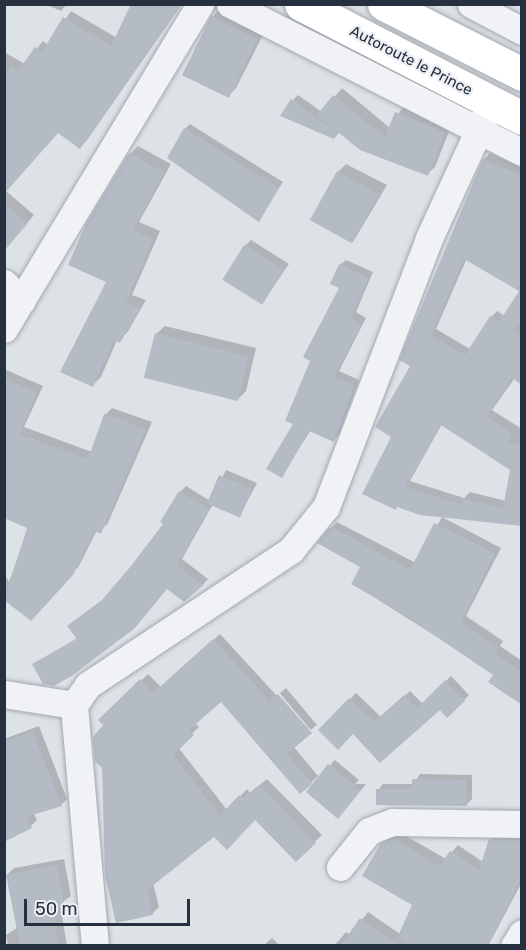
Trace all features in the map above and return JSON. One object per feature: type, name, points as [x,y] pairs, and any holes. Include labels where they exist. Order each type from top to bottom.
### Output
[{"type":"main road","name":"Autoroute le Prince","points":[[301,4],[485,116],[522,118]]},
{"type":"main road","points":[[384,4],[522,74]]},
{"type":"street","points":[[4,329],[13,292],[200,4]]},
{"type":"street","points":[[230,4],[485,116],[522,152]]},
{"type":"street","points":[[471,4],[522,31]]},
{"type":"street","points":[[95,945],[74,705],[88,685],[291,550],[326,507],[429,238],[485,116]]},
{"type":"street","points":[[4,694],[74,705]]},
{"type":"street","points":[[340,867],[369,831],[393,822],[522,824]]},
{"type":"street","points":[[514,945],[522,933]]},
{"type":"building","points":[[131,4],[181,4],[80,149],[58,133],[4,194],[4,75],[11,66],[18,71],[35,47],[42,52],[63,17],[111,46]]},
{"type":"building","points":[[211,16],[258,39],[229,98],[182,75]]},
{"type":"building","points":[[333,95],[385,137],[395,112],[445,132],[428,176],[360,150],[317,115]]},
{"type":"building","points":[[291,99],[338,133],[334,139],[280,116]]},
{"type":"building","points":[[184,128],[279,188],[259,222],[167,158]]},
{"type":"building","points":[[129,153],[164,172],[133,230],[153,239],[126,303],[140,308],[120,343],[114,340],[93,387],[60,372],[106,282],[68,265],[86,224]]},
{"type":"building","points":[[483,159],[522,176],[522,319],[513,331],[522,337],[522,385],[512,378],[487,416],[513,434],[508,443],[522,445],[522,526],[420,515],[397,507],[396,510],[362,494],[391,437],[375,427],[410,366],[399,360]],"holes":[[[464,259],[519,291],[499,322],[490,316],[465,355],[431,336]],[[441,425],[510,470],[503,508],[462,498],[461,504],[405,487]]]},
{"type":"building","points":[[337,171],[379,194],[352,243],[310,220]]},
{"type":"building","points":[[4,203],[28,223],[4,251]]},
{"type":"building","points":[[244,245],[284,270],[262,305],[222,280]]},
{"type":"building","points":[[339,264],[369,278],[351,318],[362,324],[334,377],[355,385],[334,442],[309,431],[282,478],[266,469],[293,424],[285,421],[310,361],[303,357],[339,288],[330,284]]},
{"type":"building","points":[[155,333],[249,356],[238,401],[144,378]]},
{"type":"building","points":[[4,378],[37,393],[19,434],[88,459],[104,414],[146,429],[101,534],[95,531],[73,575],[31,621],[4,600],[27,528],[4,518]]},
{"type":"building","points":[[219,475],[252,489],[240,518],[207,504]]},
{"type":"building","points":[[179,491],[209,509],[177,565],[203,585],[184,602],[167,589],[135,628],[73,675],[54,686],[43,684],[32,664],[77,639],[67,626],[102,600],[131,566],[163,524],[160,522]]},
{"type":"building","points":[[434,523],[495,554],[461,622],[498,647],[495,653],[522,672],[522,705],[488,682],[493,675],[397,610],[351,584],[360,567],[317,543],[329,528],[336,529],[410,570]]},
{"type":"building","points":[[213,639],[269,701],[278,694],[312,733],[287,754],[312,784],[300,794],[221,702],[189,730],[194,735],[173,755],[220,816],[239,795],[243,798],[259,785],[316,843],[296,862],[255,820],[227,850],[214,837],[147,890],[153,915],[116,923],[105,875],[102,768],[95,761],[93,737],[103,725],[98,720],[140,679],[153,693]]},
{"type":"building","points":[[445,680],[465,701],[447,718],[440,710],[380,763],[353,734],[338,750],[318,730],[349,698],[374,722],[404,695],[417,708]]},
{"type":"building","points":[[32,731],[62,806],[26,817],[32,828],[4,842],[4,742]]},
{"type":"building","points":[[328,764],[355,786],[351,789],[362,789],[338,819],[306,792]]},
{"type":"building","points":[[412,779],[466,780],[467,806],[376,805],[376,789],[412,789]]},
{"type":"building","points":[[393,839],[440,866],[450,851],[479,870],[489,839],[522,840],[522,877],[488,945],[411,945],[397,938],[412,905],[362,876],[381,843]]},
{"type":"building","points":[[57,865],[64,904],[52,907],[59,945],[20,945],[6,875]]},
{"type":"building","points":[[360,918],[401,945],[341,945]]}]
